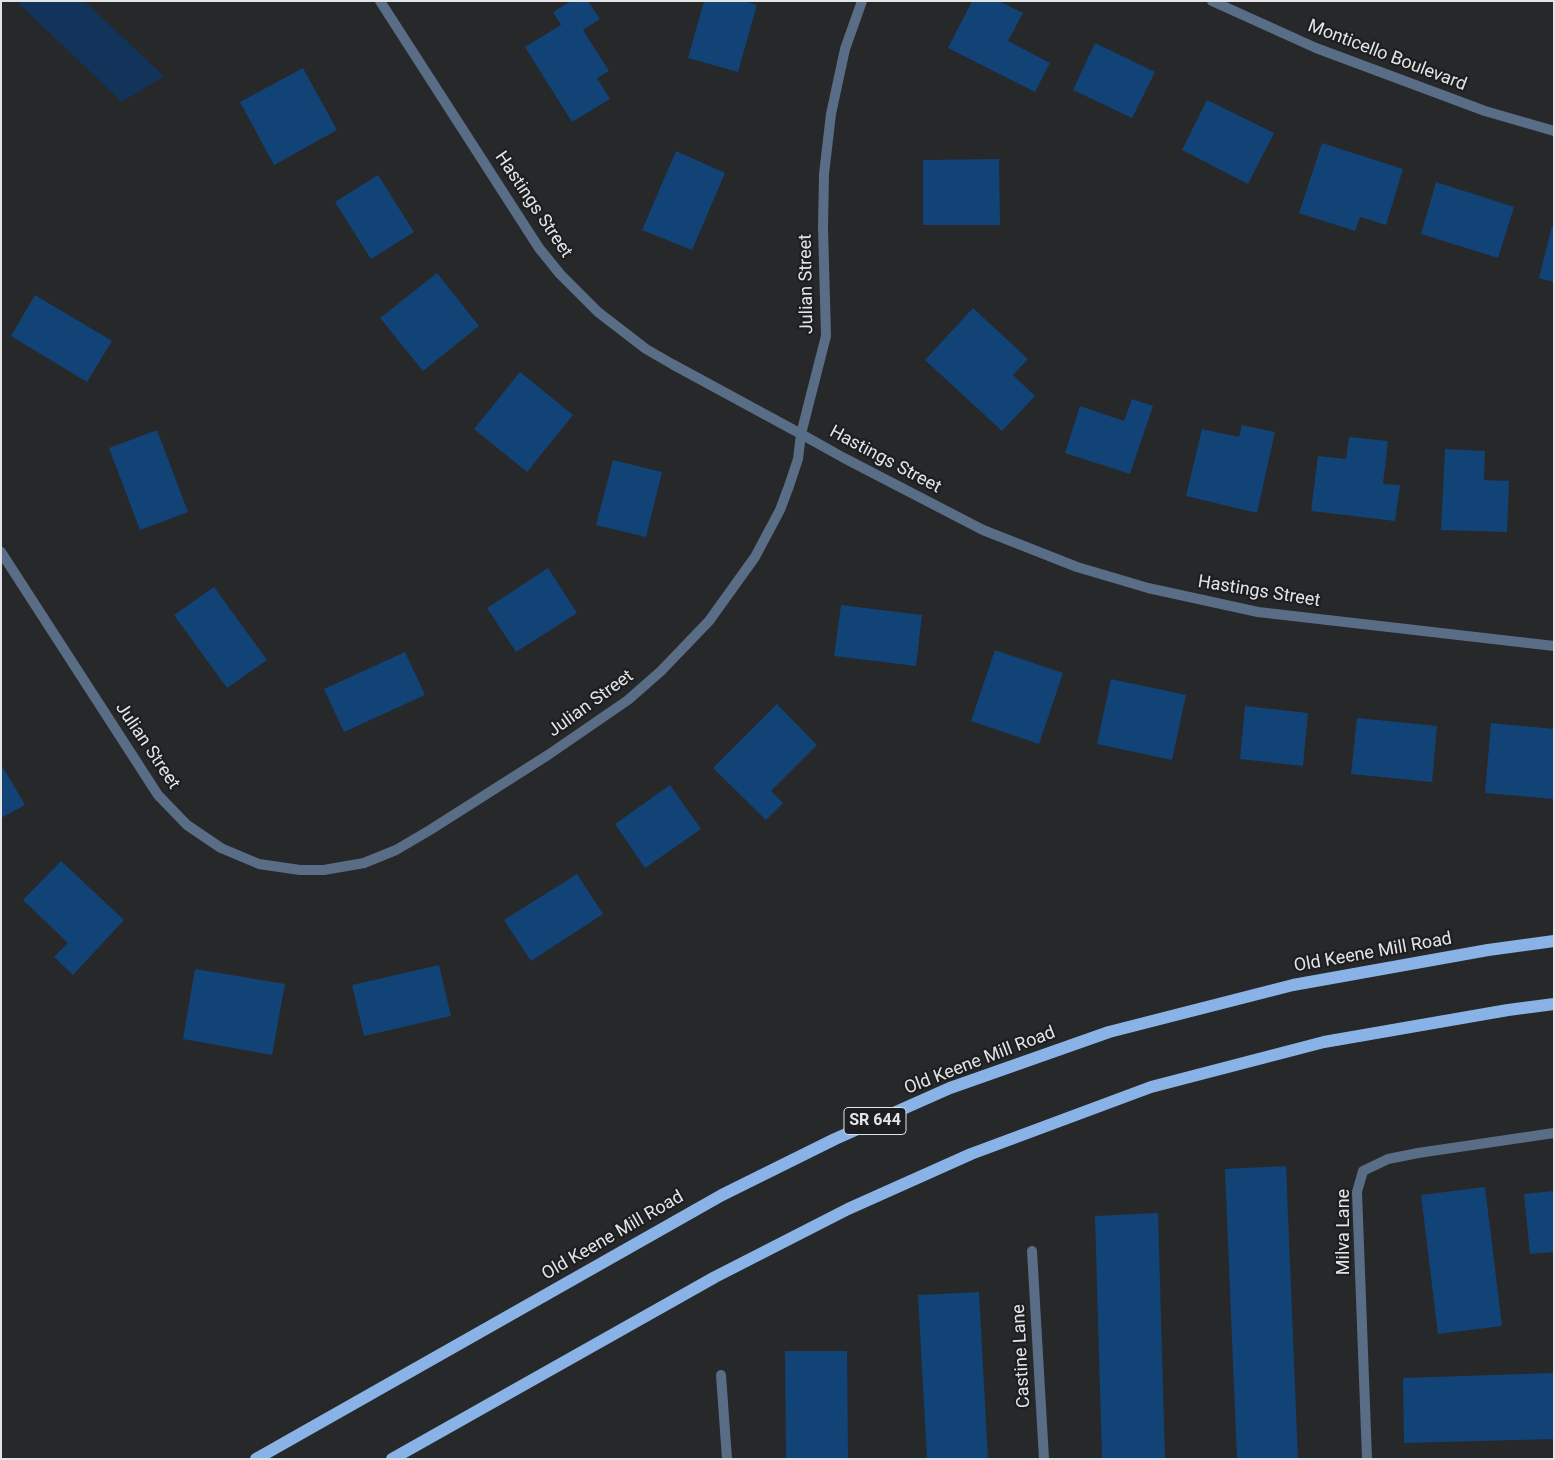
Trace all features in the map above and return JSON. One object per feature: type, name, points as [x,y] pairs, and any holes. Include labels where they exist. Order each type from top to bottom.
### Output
[{"type":"main road","name":"Old Keene Mill Road","points":[[256,1459],[722,1195],[835,1139],[950,1088],[1110,1032],[1293,985],[1488,950],[1554,941]]},
{"type":"main road","points":[[392,1459],[716,1277],[848,1209],[971,1154],[1151,1087],[1324,1042],[1508,1010],[1554,1004]]},
{"type":"street","name":"Hastings Street","points":[[380,1],[539,248],[560,274],[598,312],[646,348],[672,364],[844,458],[983,530],[1077,567],[1148,588],[1258,612],[1554,646]]},
{"type":"street","name":"Julian Street","points":[[1,552],[158,795],[187,825],[221,848],[259,864],[300,870],[324,870],[364,863],[396,850],[548,755],[628,700],[661,671],[709,621],[755,557],[780,510],[798,459],[802,434],[826,336],[822,228],[824,174],[831,114],[845,49],[862,1]]},
{"type":"street","name":"Monticello Boulevard","points":[[1212,1],[1325,51],[1485,111],[1554,131]]},
{"type":"street","name":"Milva Lane","points":[[1367,1459],[1356,1192],[1363,1171],[1388,1159],[1418,1153],[1554,1133]]},
{"type":"street","name":"Castine Lane","points":[[1032,1251],[1044,1459]]},
{"type":"street","points":[[721,1375],[727,1459]]},
{"type":"shaded area","points":[[16,1],[84,1],[164,76],[122,102]]},
{"type":"building","points":[[571,1],[588,1],[600,19],[583,30],[609,71],[597,78],[610,99],[572,122],[525,47],[561,25],[553,12]]},
{"type":"building","points":[[704,1],[744,1],[757,5],[738,72],[688,58]]},
{"type":"building","points":[[972,1],[999,1],[1023,13],[1008,41],[1050,63],[1035,92],[948,48]]},
{"type":"building","points":[[1095,43],[1155,72],[1132,118],[1073,90]]},
{"type":"building","points":[[303,68],[337,130],[274,165],[240,102]]},
{"type":"building","points":[[1207,100],[1274,133],[1248,184],[1182,150]]},
{"type":"building","points":[[1322,143],[1403,169],[1386,225],[1360,217],[1355,231],[1299,213]]},
{"type":"building","points":[[676,151],[725,173],[692,250],[642,230]]},
{"type":"building","points":[[999,159],[1000,225],[923,225],[923,160]]},
{"type":"building","points":[[378,175],[414,232],[371,259],[335,202]]},
{"type":"building","points":[[1436,182],[1514,207],[1498,258],[1421,234]]},
{"type":"building","points":[[1552,226],[1554,227],[1554,282],[1539,278]]},
{"type":"building","points":[[437,273],[479,326],[423,371],[380,318]]},
{"type":"building","points":[[35,295],[112,341],[87,382],[11,336]]},
{"type":"building","points":[[973,308],[1028,359],[1013,375],[1035,396],[1002,431],[925,360]]},
{"type":"building","points":[[520,372],[573,415],[527,472],[474,429]]},
{"type":"building","points":[[1132,399],[1153,406],[1130,474],[1065,453],[1080,406],[1124,421]]},
{"type":"building","points":[[1242,425],[1275,432],[1257,513],[1186,496],[1202,429],[1239,437]]},
{"type":"building","points":[[157,430],[188,512],[140,530],[109,448]]},
{"type":"building","points":[[1349,437],[1388,441],[1383,484],[1400,485],[1395,521],[1311,511],[1318,456],[1346,459]]},
{"type":"building","points":[[1445,449],[1485,451],[1484,480],[1509,481],[1507,532],[1441,530]]},
{"type":"building","points":[[613,460],[662,472],[646,537],[596,525]]},
{"type":"building","points":[[548,568],[577,613],[516,652],[487,608]]},
{"type":"building","points":[[214,587],[267,660],[227,688],[174,615]]},
{"type":"building","points":[[841,605],[922,615],[916,666],[834,656]]},
{"type":"building","points":[[995,650],[1063,673],[1039,744],[971,721]]},
{"type":"building","points":[[405,652],[425,695],[344,732],[324,689]]},
{"type":"building","points":[[1111,679],[1186,695],[1172,760],[1097,744]]},
{"type":"building","points":[[777,704],[817,745],[771,791],[783,803],[766,820],[713,768]]},
{"type":"building","points":[[1245,706],[1308,713],[1303,766],[1240,759]]},
{"type":"building","points":[[1357,718],[1437,726],[1432,782],[1351,774]]},
{"type":"building","points":[[1491,723],[1554,729],[1554,799],[1485,793]]},
{"type":"building","points":[[1,764],[25,805],[1,818]]},
{"type":"building","points":[[670,785],[701,829],[645,868],[615,824]]},
{"type":"building","points":[[61,861],[124,920],[73,975],[54,957],[68,943],[23,900]]},
{"type":"building","points":[[577,874],[603,914],[531,961],[504,920]]},
{"type":"building","points":[[439,965],[451,1016],[364,1036],[352,985]]},
{"type":"building","points":[[195,969],[285,984],[272,1055],[183,1039]]},
{"type":"building","points":[[1286,1166],[1298,1459],[1237,1459],[1225,1169]]},
{"type":"building","points":[[1485,1187],[1502,1326],[1438,1334],[1421,1195]]},
{"type":"building","points":[[1554,1191],[1554,1252],[1530,1254],[1524,1194]]},
{"type":"building","points":[[1158,1213],[1165,1459],[1102,1459],[1095,1216]]},
{"type":"building","points":[[979,1292],[988,1459],[927,1459],[918,1295]]},
{"type":"building","points":[[785,1351],[847,1351],[848,1459],[786,1459]]},
{"type":"building","points":[[1554,1373],[1554,1439],[1404,1443],[1403,1378]]}]
